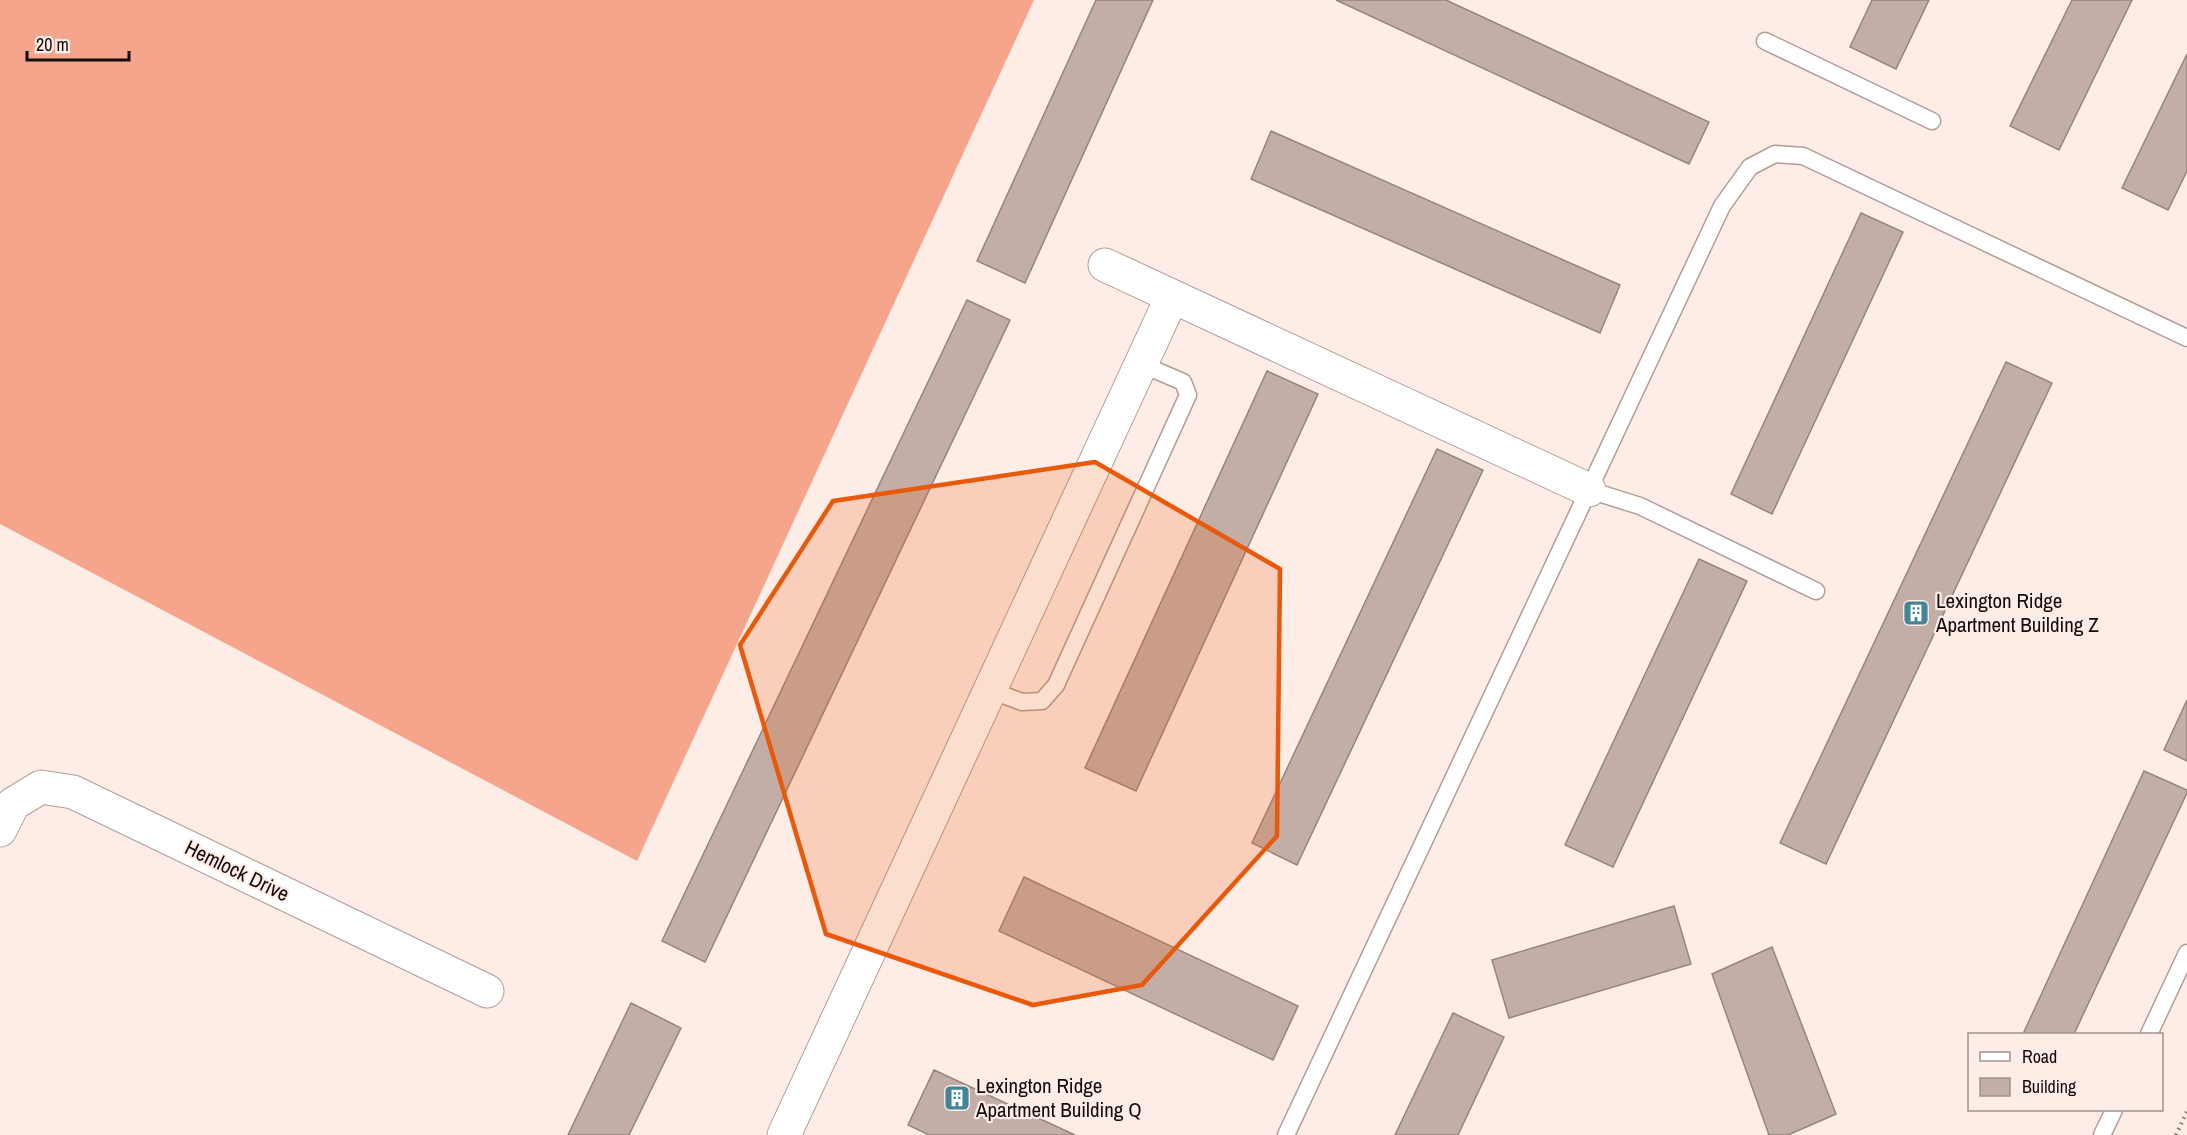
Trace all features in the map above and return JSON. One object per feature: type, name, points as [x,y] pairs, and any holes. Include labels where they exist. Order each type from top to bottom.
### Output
[{"type":"street","points":[[1105,265],[1589,490]]},
{"type":"street","points":[[784,1135],[1172,297]]},
{"type":"street","name":"Hemlock Drive","points":[[0,830],[13,804],[40,787],[72,792],[487,991]]},
{"type":"lane","points":[[1765,41],[1932,121]]},
{"type":"lane","points":[[1286,1135],[1722,206],[1750,167],[1775,154],[1803,156],[2187,338]]},
{"type":"lane","points":[[990,690],[1022,702],[1042,701],[1056,685],[1188,395],[1183,382],[1141,364]]},
{"type":"lane","points":[[1589,490],[1640,506],[1816,591]]},
{"type":"lane","points":[[2150,1033],[2187,953]]},
{"type":"lane","points":[[2102,1135],[2114,1111]]},
{"type":"path","points":[[2176,1135],[2187,1112]]},
{"type":"highlighted area","points":[[1095,462],[1280,569],[1277,836],[1142,985],[1033,1005],[826,934],[740,645],[833,501]]},
{"type":"shaded area","points":[[0,0],[1034,0],[637,861],[0,524]]},
{"type":"building","points":[[1096,0],[1153,0],[1025,283],[977,261]]},
{"type":"building","points":[[1336,0],[1446,0],[1709,122],[1689,164]]},
{"type":"building","points":[[1872,0],[1929,0],[1896,69],[1850,47]]},
{"type":"building","points":[[2072,0],[2132,0],[2059,150],[2010,126]]},
{"type":"building","points":[[2187,54],[2187,171],[2168,210],[2122,188]]},
{"type":"building","points":[[1271,131],[1620,285],[1600,333],[1251,179]]},
{"type":"building","points":[[1861,213],[1903,232],[1772,514],[1731,494]]},
{"type":"building","points":[[967,300],[1010,320],[705,962],[662,941]]},
{"type":"building","name":"Lexington Ridge Apartment Building Z","points":[[2006,362],[2052,383],[1826,864],[1780,843]]},
{"type":"building","points":[[1267,371],[1318,394],[1136,791],[1085,768]]},
{"type":"building","points":[[1437,449],[1483,470],[1297,865],[1252,843]]},
{"type":"building","points":[[1699,559],[1747,581],[1613,867],[1565,845]]},
{"type":"building","points":[[2187,700],[2187,761],[2164,750]]},
{"type":"building","points":[[2144,771],[2187,790],[2074,1033],[2023,1033]]},
{"type":"building","points":[[1024,877],[1298,1006],[1273,1060],[999,931]]},
{"type":"building","points":[[1674,906],[1691,964],[1509,1018],[1492,960]]},
{"type":"building","points":[[1772,947],[1836,1114],[1788,1135],[1769,1135],[1712,974]]},
{"type":"building","points":[[631,1003],[681,1028],[629,1135],[568,1135]]},
{"type":"building","points":[[1453,1013],[1504,1037],[1458,1135],[1395,1135]]},
{"type":"building","name":"Lexington Ridge Apartment Building Q","points":[[934,1070],[1075,1135],[929,1135],[908,1125]]},
{"type":"place","name":"Lexington Ridge Apartment Building Z","points":[[1916,613]]},
{"type":"place","name":"Lexington Ridge Apartment Building Q","points":[[957,1098]]}]
